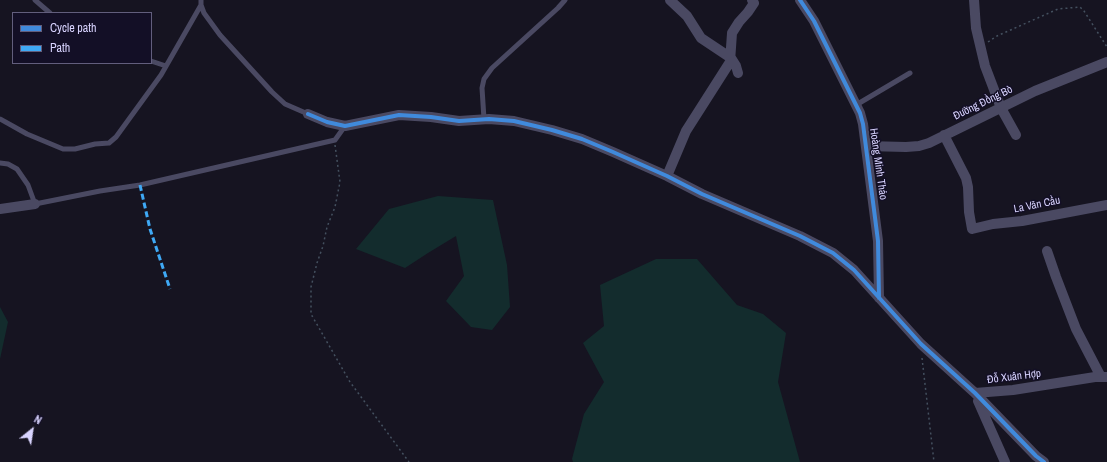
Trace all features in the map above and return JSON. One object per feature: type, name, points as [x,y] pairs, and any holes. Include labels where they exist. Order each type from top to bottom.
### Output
[{"type":"street","points":[[670,0],[687,16],[701,38],[731,58],[738,73]]},
{"type":"street","points":[[667,176],[686,131],[730,62],[732,33],[738,22],[748,12],[754,3],[752,0]]},
{"type":"street","name":"Hoàng Minh Thảo","points":[[800,0],[814,21],[860,113],[863,124],[878,241],[879,298]]},
{"type":"street","points":[[974,0],[976,28],[985,66],[1001,108],[1016,135]]},
{"type":"street","name":"Đường Đồng Bò","points":[[866,146],[900,147],[919,146],[929,143],[1035,91],[1107,62]]},
{"type":"street","points":[[308,114],[327,122],[345,126],[399,115],[459,121],[484,119],[514,121],[552,130],[582,139],[667,176],[702,194],[800,236],[832,253],[854,270],[921,344],[975,393],[1036,456],[1044,462]]},
{"type":"street","name":"La Văn Cầu","points":[[944,135],[966,178],[972,229],[993,224],[1022,221],[1107,205]]},
{"type":"street","points":[[0,209],[35,204]]},
{"type":"street","points":[[1047,252],[1076,329],[1104,377]]},
{"type":"street","name":"Đỗ Xuân Hợp","points":[[1005,462],[975,393],[1012,390],[1104,377]]},
{"type":"lane","points":[[35,0],[49,12]]},
{"type":"lane","points":[[484,119],[482,88],[484,79],[492,68],[565,0]]},
{"type":"lane","points":[[0,119],[27,134],[63,149],[75,149],[95,144],[109,143],[116,137],[166,66],[201,2]]},
{"type":"lane","points":[[201,2],[204,13],[220,35],[272,92],[284,104],[308,114]]},
{"type":"lane","points":[[152,60],[166,66]]},
{"type":"lane","points":[[856,105],[910,73]]},
{"type":"lane","points":[[0,163],[8,164],[17,169],[28,185],[35,204],[100,191],[140,185],[335,140],[345,126]]},
{"type":"path","points":[[980,47],[997,36],[1032,19],[1058,9],[1074,6],[1080,7],[1084,11],[1107,47]]},
{"type":"path","points":[[335,140],[340,182],[335,207],[326,227],[323,246],[311,287],[311,314],[350,382],[409,462]]},
{"type":"path","points":[[921,344],[934,462]]},
{"type":"green space","points":[[438,196],[493,200],[507,265],[510,307],[492,330],[471,327],[446,301],[464,276],[456,236],[405,268],[356,249],[389,209]]},
{"type":"green space","points":[[656,259],[697,259],[737,305],[763,314],[786,333],[778,382],[800,462],[573,462],[572,459],[584,414],[604,382],[583,343],[604,326],[600,285]]},
{"type":"green space","points":[[0,307],[8,322],[0,359]]},
{"type":"marked path","points":[[140,185],[150,229],[170,289]]},
{"type":"cycle path","points":[[800,0],[814,21],[860,113],[863,124],[878,241],[879,298]]},
{"type":"cycle path","points":[[308,114],[327,122],[345,126],[399,115],[459,121],[489,119],[514,121],[552,130],[582,139],[613,152],[667,176],[702,194],[800,236],[833,253],[854,270],[921,344],[975,393],[1036,456],[1044,462]]}]
